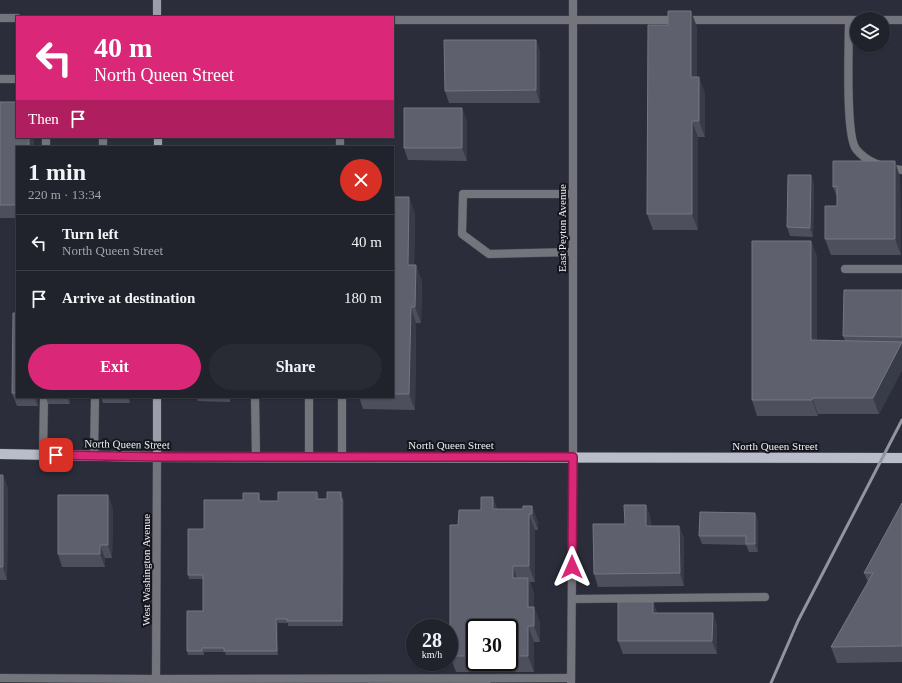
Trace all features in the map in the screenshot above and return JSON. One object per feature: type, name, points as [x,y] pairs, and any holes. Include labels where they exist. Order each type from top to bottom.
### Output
[{"type":"main road","name":"North Queen Street","points":[[0,454],[157,457],[902,458]]},
{"type":"street","points":[[157,0],[157,16]]},
{"type":"street","name":"East Peyton Avenue","points":[[571,680],[573,457],[573,0]]},
{"type":"street","points":[[0,18],[16,18]]},
{"type":"street","points":[[394,20],[850,20]]},
{"type":"street","points":[[890,20],[902,20]]},
{"type":"street","points":[[852,52],[849,116],[850,133],[854,147],[866,158],[878,165],[902,170]]},
{"type":"street","points":[[0,79],[16,79]]},
{"type":"street","points":[[573,194],[463,194],[462,234],[489,254],[573,252]]},
{"type":"street","points":[[845,269],[902,269]]},
{"type":"street","points":[[43,455],[44,398]]},
{"type":"street","points":[[94,456],[95,398]]},
{"type":"street","points":[[157,398],[157,457]]},
{"type":"street","points":[[256,398],[256,457]]},
{"type":"street","points":[[309,398],[309,457]]},
{"type":"street","points":[[342,398],[342,457]]},
{"type":"street","name":"West Washington Avenue","points":[[156,681],[157,457]]},
{"type":"street","points":[[572,599],[765,597]]},
{"type":"street","points":[[0,678],[156,681],[571,680]]},
{"type":"building","points":[[668,11],[691,11],[691,77],[699,77],[699,121],[692,121],[692,214],[647,214],[648,25],[668,25]]},
{"type":"building","points":[[444,40],[536,40],[536,90],[445,91]]},
{"type":"building","points":[[0,102],[16,102],[16,138],[29,138],[29,146],[16,146],[16,205],[0,205]]},
{"type":"building","points":[[404,108],[462,108],[462,148],[404,148]]},
{"type":"building","points":[[833,161],[895,161],[895,239],[825,239],[825,206],[837,206],[837,186],[833,187]]},
{"type":"building","points":[[788,175],[811,175],[810,228],[787,227]]},
{"type":"building","points":[[394,197],[409,197],[408,265],[416,265],[415,307],[411,307],[409,394],[394,394]]},
{"type":"building","points":[[752,241],[811,241],[811,340],[902,342],[873,398],[752,400]]},
{"type":"building","points":[[844,290],[902,290],[902,337],[843,336]]},
{"type":"building","points":[[13,313],[16,313],[16,393],[12,393]]},
{"type":"building","points":[[0,475],[3,475],[3,567],[0,567]]},
{"type":"building","points":[[278,492],[317,492],[317,499],[327,499],[327,492],[341,492],[342,621],[287,621],[287,619],[276,619],[277,651],[224,651],[224,648],[202,648],[202,651],[187,651],[187,611],[203,611],[203,575],[188,575],[188,529],[204,529],[204,500],[243,500],[243,493],[259,493],[259,501],[278,501]]},
{"type":"building","points":[[58,495],[108,495],[108,545],[100,545],[100,554],[58,554]]},
{"type":"building","points":[[481,497],[493,497],[493,509],[523,509],[523,506],[532,506],[532,514],[529,514],[529,566],[513,566],[513,578],[528,578],[528,607],[534,607],[534,626],[528,626],[528,656],[518,656],[518,619],[466,619],[466,656],[458,656],[458,619],[450,619],[450,525],[458,525],[459,510],[481,510]]},
{"type":"building","points":[[902,503],[902,646],[831,647],[873,573],[864,573]]},
{"type":"building","points":[[624,505],[646,505],[646,526],[679,526],[680,573],[594,574],[593,524],[625,524]]},
{"type":"building","points":[[700,512],[755,513],[755,544],[746,544],[746,536],[699,536]]},
{"type":"building","points":[[618,602],[653,602],[653,613],[713,613],[712,641],[618,641]]},
{"type":"building","points":[[369,681],[490,682],[490,683],[369,683]]},
{"type":"railway","points":[[771,683],[798,621],[902,420]]},
{"type":"route","points":[[56,455],[157,457],[573,457],[572,567]]}]
